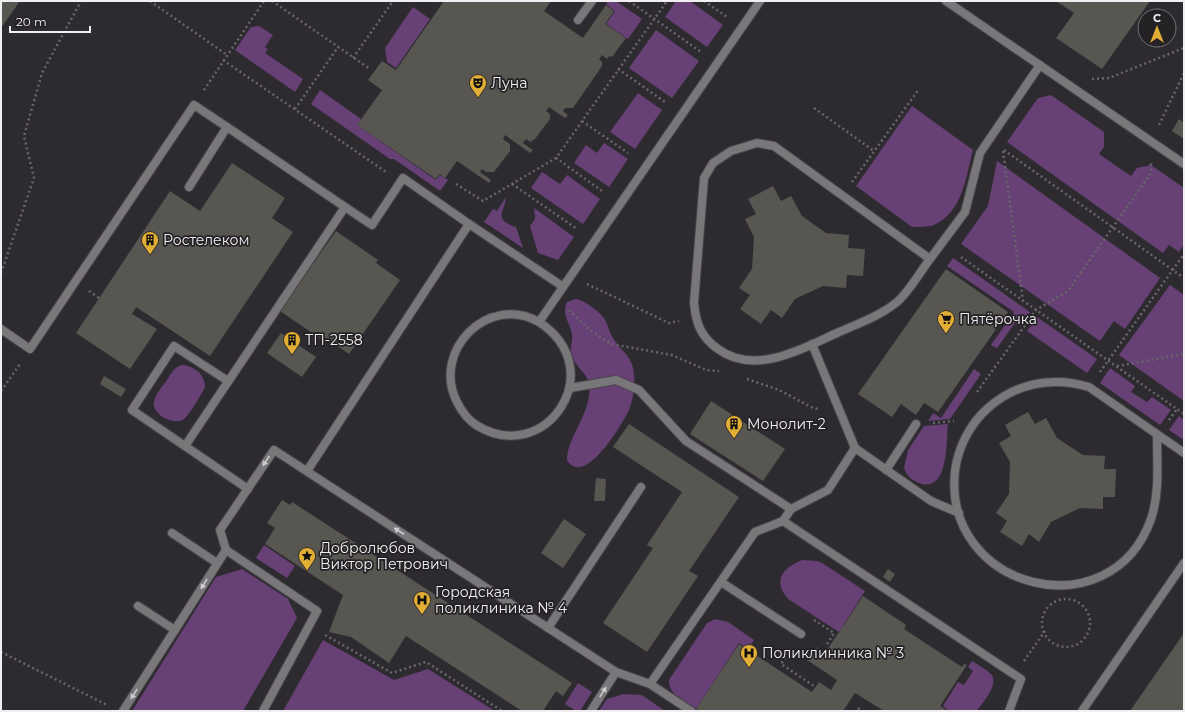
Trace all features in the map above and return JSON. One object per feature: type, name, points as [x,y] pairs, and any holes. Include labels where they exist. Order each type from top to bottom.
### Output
[{"type":"lane","points":[[578,20],[592,1]]},
{"type":"lane","points":[[539,322],[562,286],[760,1]]},
{"type":"lane","points":[[946,1],[1184,164]]},
{"type":"lane","points":[[930,259],[774,146],[757,142],[731,150],[713,162],[704,178],[694,303],[696,318],[700,331],[712,345],[728,356],[749,361],[763,361],[782,356],[812,344],[875,315],[897,302],[930,259],[965,212],[980,153],[1040,66]]},
{"type":"lane","points":[[1,329],[30,349],[194,105],[372,225],[403,178],[562,286]]},
{"type":"lane","points":[[189,187],[227,127]]},
{"type":"lane","points":[[185,446],[346,207]]},
{"type":"lane","points":[[307,471],[469,224]]},
{"type":"lane","points":[[516,314],[539,322],[553,331],[565,348],[571,367],[570,388],[562,407],[548,422],[530,432],[511,436],[492,433],[474,424],[461,410],[452,393],[450,373],[453,354],[463,337],[477,324],[495,316],[516,314]]},
{"type":"lane","points":[[812,344],[855,448],[930,501],[959,513]]},
{"type":"lane","points":[[228,381],[174,346],[132,410],[248,489]]},
{"type":"lane","points":[[570,388],[616,380],[639,390],[686,441],[791,510]]},
{"type":"lane","points":[[1157,435],[1156,499],[1151,518],[1135,550],[1109,572],[1094,579],[1061,586],[1033,583],[1012,575],[997,567],[984,555],[965,529],[955,497],[956,463],[961,447],[970,429],[982,413],[997,400],[1014,390],[1034,383],[1060,381],[1073,382],[1089,387],[1184,453]]},
{"type":"lane","points":[[886,470],[916,424]]},
{"type":"lane","points":[[650,684],[755,532],[782,521],[791,510],[828,490],[855,448]]},
{"type":"lane","points":[[263,711],[316,611],[226,550],[220,530],[274,450],[616,672],[650,684],[691,711]]},
{"type":"lane","points":[[549,629],[641,487]]},
{"type":"lane","points":[[782,521],[1021,679],[1009,711]]},
{"type":"lane","points":[[172,533],[217,563]]},
{"type":"lane","points":[[123,711],[226,550]]},
{"type":"lane","points":[[1082,711],[1184,563]]},
{"type":"lane","points":[[721,582],[801,634]]},
{"type":"lane","points":[[138,606],[175,630]]},
{"type":"lane","points":[[591,711],[616,672]]},
{"type":"path","points":[[1,273],[34,178],[24,136],[42,74],[81,1]]},
{"type":"path","points":[[150,1],[227,55]]},
{"type":"path","points":[[194,105],[264,1]]},
{"type":"path","points":[[272,1],[370,70]]},
{"type":"path","points":[[353,58],[393,1]]},
{"type":"path","points":[[629,1],[701,52]]},
{"type":"path","points":[[456,184],[483,201],[556,158],[667,1]]},
{"type":"path","points":[[704,1],[728,17]]},
{"type":"path","points":[[295,109],[338,47]]},
{"type":"path","points":[[1062,80],[1109,78],[1184,48]]},
{"type":"path","points":[[224,60],[386,172],[403,178]]},
{"type":"path","points":[[618,70],[665,102]]},
{"type":"path","points":[[976,394],[1036,310],[1068,291],[1151,173],[1151,141],[1184,73]]},
{"type":"path","points":[[843,196],[919,89]]},
{"type":"path","points":[[814,108],[874,151]]},
{"type":"path","points":[[582,121],[628,153]]},
{"type":"path","points":[[989,139],[1184,278]]},
{"type":"path","points":[[1003,149],[1023,301]]},
{"type":"path","points":[[556,158],[602,191]]},
{"type":"path","points":[[512,184],[577,229]]},
{"type":"path","points":[[1089,387],[1184,254]]},
{"type":"path","points":[[961,257],[1184,414]]},
{"type":"path","points":[[569,276],[669,323],[696,318]]},
{"type":"path","points":[[562,286],[570,312],[590,330],[611,344],[672,355],[706,370],[725,372]]},
{"type":"path","points":[[91,293],[99,298]]},
{"type":"path","points":[[1,391],[30,349]]},
{"type":"path","points":[[1116,366],[1184,354]]},
{"type":"path","points":[[744,378],[779,390],[813,408],[841,415]]},
{"type":"path","points":[[916,424],[957,420]]},
{"type":"path","points":[[1015,675],[1045,632],[1043,621],[1047,608],[1058,600],[1072,599],[1084,607],[1088,613],[1090,620],[1087,634],[1077,644],[1063,646],[1056,644],[1050,640],[1045,632]]},
{"type":"path","points":[[308,626],[392,673],[426,662],[502,711]]},
{"type":"path","points":[[801,634],[781,664],[814,686]]},
{"type":"path","points":[[826,646],[830,639]]},
{"type":"path","points":[[1,652],[113,708]]},
{"type":"path","points":[[858,708],[861,711]]},
{"type":"shaded area","points":[[608,1],[616,1],[642,19],[628,39],[606,24],[615,11],[606,4]]},
{"type":"shaded area","points":[[676,1],[690,1],[723,25],[707,47],[665,17]]},
{"type":"shaded area","points":[[413,7],[430,19],[396,68],[387,62],[385,48]]},
{"type":"shaded area","points":[[259,26],[273,35],[265,47],[268,49],[265,53],[303,79],[295,92],[235,50],[251,27]]},
{"type":"shaded area","points":[[656,30],[699,61],[672,98],[629,68]]},
{"type":"shaded area","points":[[320,90],[361,119],[357,125],[436,180],[440,175],[448,180],[440,191],[394,159],[390,159],[311,104]]},
{"type":"shaded area","points":[[638,93],[662,110],[635,149],[610,132]]},
{"type":"shaded area","points":[[1051,95],[1104,132],[1104,147],[1099,154],[1131,176],[1137,168],[1151,165],[1184,188],[1184,244],[1179,252],[1169,245],[1163,253],[1007,142],[1038,98]]},
{"type":"shaded area","points":[[912,106],[973,150],[962,192],[957,202],[944,219],[934,225],[923,227],[912,227],[856,186]]},
{"type":"shaded area","points":[[604,143],[628,159],[609,187],[574,163],[586,145],[597,153]]},
{"type":"shaded area","points":[[997,161],[1160,278],[1125,329],[1114,321],[1100,341],[961,244],[988,206]]},
{"type":"shaded area","points":[[542,172],[560,184],[567,175],[600,199],[583,224],[531,188]]},
{"type":"shaded area","points":[[506,197],[502,217],[508,224],[516,227],[523,248],[484,222],[493,209],[497,211]]},
{"type":"shaded area","points":[[534,208],[574,237],[558,260],[538,253],[530,226],[535,219]]},
{"type":"shaded area","points":[[953,258],[1030,312],[1020,326],[1015,323],[997,348],[991,345],[1014,312],[947,266]]},
{"type":"shaded area","points":[[1170,285],[1184,295],[1184,401],[1119,355]]},
{"type":"shaded area","points":[[576,299],[592,307],[604,318],[613,338],[632,363],[634,384],[629,410],[611,439],[593,460],[583,466],[574,467],[567,460],[568,451],[584,414],[589,394],[588,380],[571,353],[572,334],[565,314],[565,306],[567,302]]},
{"type":"shaded area","points":[[1037,317],[1097,359],[1087,373],[1027,331]]},
{"type":"shaded area","points":[[182,365],[195,369],[203,378],[205,387],[186,417],[180,421],[175,421],[164,418],[160,415],[154,407],[154,402],[157,393],[173,371]]},
{"type":"shaded area","points":[[1110,368],[1135,386],[1131,392],[1147,402],[1152,397],[1171,410],[1160,425],[1100,383]]},
{"type":"shaded area","points":[[974,369],[981,374],[950,419],[928,421],[933,413],[941,418]]},
{"type":"shaded area","points":[[1179,416],[1184,420],[1184,440],[1169,430]]},
{"type":"shaded area","points":[[948,424],[944,463],[942,472],[937,480],[931,484],[922,484],[913,480],[908,476],[904,468],[908,450],[924,426]]},
{"type":"shaded area","points":[[264,545],[295,566],[287,578],[256,558]]},
{"type":"shaded area","points":[[802,560],[817,561],[822,563],[865,591],[839,632],[788,599],[783,592],[780,580],[782,575],[795,563]]},
{"type":"shaded area","points":[[242,569],[288,599],[297,618],[243,711],[132,711],[216,577]]},
{"type":"shaded area","points":[[715,619],[728,622],[754,640],[748,649],[739,643],[696,709],[674,694],[669,685],[669,680],[707,623]]},
{"type":"shaded area","points":[[323,640],[394,680],[428,669],[495,711],[283,711]]},
{"type":"shaded area","points":[[972,661],[991,674],[993,678],[992,688],[977,711],[949,711],[943,706],[958,682],[964,685],[973,671],[968,667]]},
{"type":"shaded area","points":[[578,683],[592,692],[580,711],[576,711],[565,704]]},
{"type":"shaded area","points":[[624,694],[642,695],[665,711],[599,711],[607,699]]},
{"type":"building","points":[[1,1],[20,1],[1,28]]},
{"type":"building","name":"Луна","points":[[444,1],[551,1],[544,11],[583,38],[606,5],[614,11],[605,24],[626,38],[612,57],[609,56],[607,59],[602,55],[599,59],[602,62],[602,66],[573,108],[565,108],[563,111],[568,115],[565,118],[549,107],[546,111],[550,114],[550,119],[535,139],[530,142],[526,139],[523,143],[533,150],[530,153],[505,135],[503,139],[510,144],[510,151],[494,172],[486,172],[482,169],[480,172],[491,180],[489,183],[457,161],[445,178],[440,174],[436,179],[357,125],[382,90],[368,80],[382,61],[396,70]]},
{"type":"building","points":[[1056,1],[1150,1],[1145,8],[1137,8],[1137,19],[1102,69],[1056,38],[1074,13]]},
{"type":"building","points":[[1179,119],[1184,123],[1184,139],[1172,131]]},
{"type":"building","points":[[232,163],[285,198],[272,218],[293,232],[210,356],[136,307],[132,314],[157,329],[130,369],[76,333],[170,191],[200,211]]},
{"type":"building","points":[[773,186],[781,201],[791,196],[802,216],[826,233],[849,235],[848,248],[865,249],[863,276],[847,275],[846,288],[823,286],[795,299],[782,318],[771,310],[761,324],[740,309],[750,295],[739,288],[752,269],[754,237],[745,219],[756,214],[748,199]]},
{"type":"building","points":[[336,231],[378,260],[376,263],[400,280],[349,354],[326,338],[324,341],[280,311]]},
{"type":"building","name":"Пятёрочка","points":[[946,269],[1008,312],[938,412],[924,403],[916,415],[901,404],[892,417],[858,394]]},
{"type":"building","name":"ТП-2558","points":[[281,333],[316,357],[302,377],[267,353]]},
{"type":"building","points":[[104,376],[126,389],[121,397],[100,384]]},
{"type":"building","name":"Монолит-2","points":[[711,401],[785,449],[763,481],[690,434]]},
{"type":"building","points":[[1028,412],[1035,424],[1046,418],[1057,438],[1083,455],[1105,456],[1104,469],[1116,469],[1115,497],[1103,497],[1103,509],[1080,508],[1051,522],[1039,542],[1029,534],[1022,546],[1000,532],[1007,521],[996,513],[1009,494],[1010,462],[999,443],[1011,436],[1005,425]]},
{"type":"building","points":[[629,424],[739,497],[689,571],[698,576],[647,652],[603,623],[653,548],[647,545],[682,492],[613,447]]},
{"type":"building","points":[[596,478],[606,479],[605,501],[594,501]]},
{"type":"building","name":"Городская поликлиника № 4","points":[[282,500],[290,505],[292,502],[572,683],[563,696],[556,691],[543,711],[522,711],[406,636],[389,663],[351,637],[329,632],[343,595],[265,544],[275,528],[267,523]]},
{"type":"building","points":[[564,519],[586,534],[563,568],[541,553]]},
{"type":"building","points":[[888,569],[895,574],[890,582],[883,577]]},
{"type":"building","points":[[863,596],[906,625],[904,629],[962,667],[964,664],[967,665],[940,706],[948,711],[884,711],[855,693],[843,711],[699,711],[696,709],[739,644],[812,692],[819,682],[831,690],[837,680],[807,660],[816,647],[825,653]]},
{"type":"building","points":[[1184,633],[1184,711],[1130,711]]},
{"type":"place","name":"Луна","points":[[478,98]]},
{"type":"place","name":"Ростелеком","points":[[150,255]]},
{"type":"place","name":"Пятёрочка","points":[[946,334]]},
{"type":"place","name":"ТП-2558","points":[[292,355]]},
{"type":"place","name":"Монолит-2","points":[[734,439]]},
{"type":"place","name":"Добролюбов Виктор Петрович","points":[[307,571]]},
{"type":"place","name":"Городская поликлиника № 4","points":[[422,615]]},
{"type":"place","name":"Поликлинника № 3","points":[[749,668]]}]
